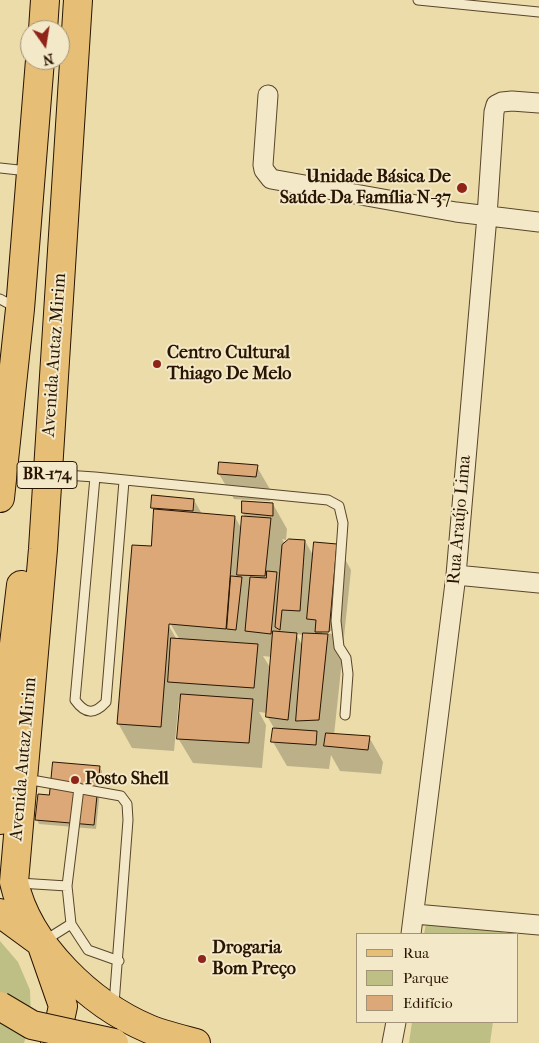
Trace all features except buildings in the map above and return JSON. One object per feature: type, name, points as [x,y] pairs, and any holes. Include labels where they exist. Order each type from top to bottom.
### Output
[{"type":"main road","points":[[44,20],[45,0]]},
{"type":"main road","name":"Avenida Autaz Mirim","points":[[41,943],[17,897],[14,882],[43,549],[78,0]]},
{"type":"main road","name":"BR-174","points":[[0,498],[10,304],[31,171],[39,70]]},
{"type":"main road","points":[[0,820],[7,703],[34,486],[49,445]]},
{"type":"main road","points":[[0,913],[41,943],[76,981],[114,1010],[149,1029],[196,1043]]},
{"type":"main road","points":[[41,943],[63,1006],[55,1043]]},
{"type":"main road","points":[[0,1006],[32,1025],[114,1043]]},
{"type":"street","points":[[268,95],[263,165],[271,179],[456,212],[539,222]]},
{"type":"street","name":"Rua Araújo Lima","points":[[411,933],[456,575],[487,216],[494,112],[496,105],[502,102],[539,103]]},
{"type":"street","points":[[456,575],[539,582]]},
{"type":"street","points":[[415,914],[539,926]]},
{"type":"street","points":[[392,1043],[396,1023]]},
{"type":"lane","points":[[418,0],[539,12]]},
{"type":"lane","points":[[0,168],[31,171]]},
{"type":"lane","points":[[47,474],[328,500],[339,506],[342,523],[336,621],[339,647],[346,658],[348,674],[345,715]]},
{"type":"lane","points":[[95,477],[75,700],[82,709],[90,711],[100,709],[106,702],[124,480]]},
{"type":"lane","points":[[22,778],[121,796],[127,804],[128,820],[114,1010]]},
{"type":"lane","points":[[79,788],[68,886],[71,924],[88,950],[118,961]]},
{"type":"lane","points":[[14,882],[68,886]]},
{"type":"lane","points":[[41,943],[71,924]]},
{"type":"green space","points":[[505,919],[503,933],[424,933],[426,923]]},
{"type":"green space","points":[[0,941],[18,962],[30,990],[31,1020],[24,1043],[0,1043]]},
{"type":"green space","points":[[412,1023],[493,1023],[490,1043],[409,1043]]},
{"type":"place","name":"Unidade Básica De Saúde Da Família N-37","points":[[462,188]]},
{"type":"place","name":"Centro Cultural Thiago De Melo","points":[[157,364]]},
{"type":"place","name":"Posto Shell","points":[[75,780]]},
{"type":"place","name":"Drogaria Bom Preço","points":[[202,959]]}]
